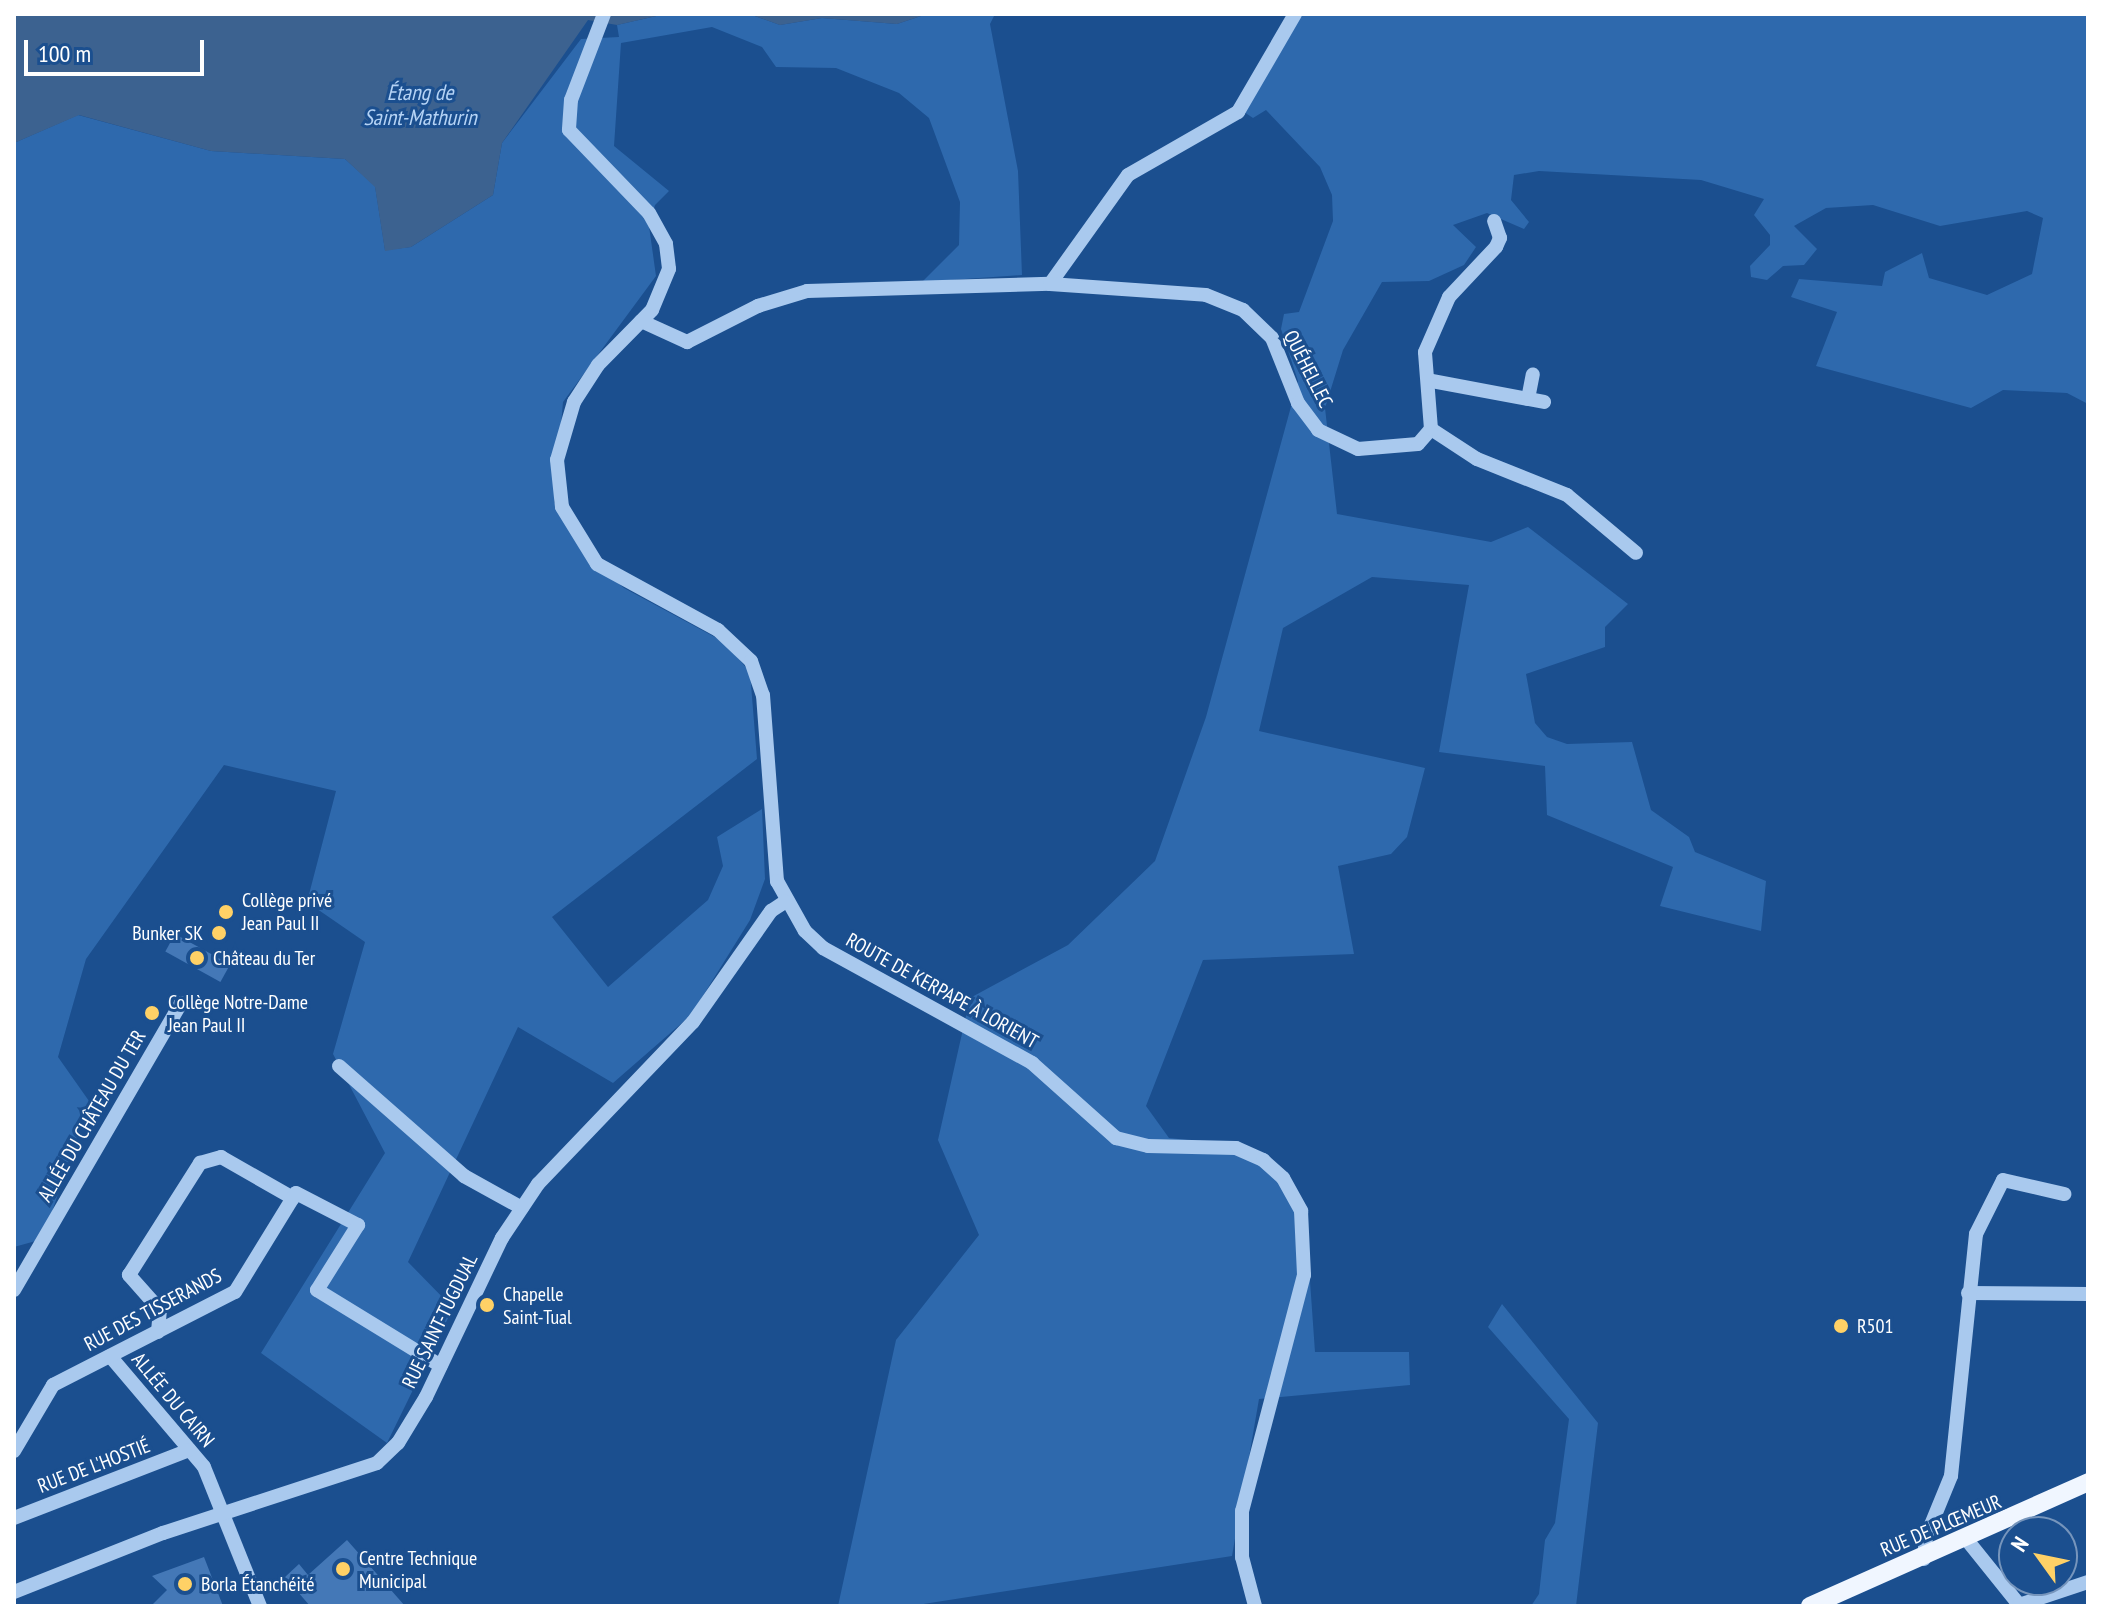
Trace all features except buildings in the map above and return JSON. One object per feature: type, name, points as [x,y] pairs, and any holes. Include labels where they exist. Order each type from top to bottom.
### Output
[{"type":"main road","name":"RUE DE PLŒMEUR","points":[[1810,1606],[1967,1540],[2088,1482]]},
{"type":"street","points":[[1050,284],[1128,175],[1238,112],[1295,14]]},
{"type":"street","name":"ROUTE DE KERPAPE À LORIENT","points":[[603,19],[571,100],[569,130],[662,232],[669,258],[667,283],[641,321],[598,365],[574,402],[557,460],[562,507],[597,564],[728,636],[751,661],[763,695],[773,864],[785,902],[823,948],[1032,1063],[1116,1138],[1148,1146],[1236,1148],[1263,1160],[1283,1178],[1301,1211],[1304,1275],[1242,1511],[1245,1572],[1255,1606]]},
{"type":"street","points":[[1494,221],[1500,238],[1496,247],[1449,297],[1425,352],[1432,381],[1431,429],[1477,459],[1567,495],[1636,553]]},
{"type":"street","name":"QUÉHELLEC","points":[[641,321],[687,342],[778,298],[807,291],[1050,284],[1206,295],[1243,310],[1272,338],[1298,403],[1318,430],[1358,449],[1418,444],[1431,429]]},
{"type":"street","points":[[1528,399],[1533,374]]},
{"type":"street","points":[[1432,381],[1544,402]]},
{"type":"street","name":"RUE SAINT-TUGDUAL","points":[[14,1592],[377,1463],[398,1443],[522,1208],[589,1127],[693,1022],[771,911],[785,902]]},
{"type":"street","name":"ALLÉE DU CHÂTEAU DU TER","points":[[14,1290],[181,1003]]},
{"type":"street","points":[[339,1066],[464,1176],[522,1208]]},
{"type":"street","points":[[158,1332],[160,1310],[129,1275],[200,1163],[221,1157],[293,1198],[296,1193],[358,1225],[317,1290],[441,1366]]},
{"type":"street","points":[[1924,1559],[1955,1448],[1976,1234],[2003,1180],[2064,1194]]},
{"type":"street","name":"RUE DES TISSERANDS","points":[[14,1451],[53,1385],[235,1292],[293,1198]]},
{"type":"street","points":[[1968,1293],[2088,1294]]},
{"type":"street","name":"ALLÉE DU CAIRN","points":[[110,1356],[204,1467],[259,1605]]},
{"type":"street","name":"RUE DE L'HOSTIÉ","points":[[14,1518],[189,1450]]},
{"type":"street","points":[[1938,1515],[1946,1549]]},
{"type":"street","points":[[1967,1540],[2019,1605],[2088,1582]]},
{"type":"street","name":"ROUTE DE KERPAPE À LORIENT","points":[[1245,1572],[1263,1606]]},
{"type":"shaded area","points":[[665,14],[749,14],[780,25],[822,18],[897,24],[927,14],[995,14],[990,24],[1018,171],[1022,275],[922,282],[959,245],[960,202],[929,118],[899,93],[836,68],[776,67],[762,47],[712,27],[621,43],[614,146],[669,191],[655,205],[649,226],[656,276],[563,402],[554,502],[588,559],[624,588],[724,642],[750,672],[757,759],[552,917],[608,987],[708,900],[723,866],[717,837],[762,809],[765,879],[750,920],[691,1015],[613,1083],[518,1027],[408,1262],[453,1308],[387,1443],[261,1353],[385,1153],[333,1054],[365,942],[307,902],[336,791],[224,765],[86,959],[58,1057],[89,1101],[43,1239],[14,1247],[14,143],[78,115],[211,151],[345,159],[375,186],[385,250],[411,247],[493,195],[502,143],[581,39],[619,37],[617,25]]},
{"type":"shaded area","points":[[1295,14],[2088,14],[2088,404],[2067,393],[2003,390],[1971,408],[1816,366],[1837,312],[1791,297],[1799,279],[1882,286],[1885,272],[1922,253],[1929,278],[1987,295],[2032,274],[2043,218],[2027,211],[1940,226],[1873,205],[1826,208],[1794,226],[1817,249],[1804,265],[1783,266],[1767,280],[1751,277],[1750,266],[1770,245],[1770,235],[1754,215],[1764,199],[1701,180],[1539,171],[1514,175],[1511,200],[1529,222],[1524,229],[1487,213],[1453,225],[1476,247],[1464,265],[1429,281],[1382,282],[1343,350],[1325,408],[1337,514],[1491,542],[1528,527],[1628,604],[1605,627],[1605,647],[1526,674],[1535,723],[1547,737],[1567,744],[1632,742],[1651,810],[1689,837],[1695,852],[1766,881],[1761,931],[1660,906],[1673,867],[1547,815],[1545,766],[1439,752],[1469,585],[1372,577],[1283,628],[1259,731],[1425,768],[1407,837],[1391,854],[1338,866],[1354,954],[1203,960],[1146,1106],[1169,1138],[1245,1146],[1280,1166],[1307,1238],[1315,1352],[1409,1352],[1410,1385],[1259,1399],[1232,1556],[917,1605],[838,1606],[896,1340],[979,1235],[938,1140],[970,998],[1068,945],[1155,861],[1206,717],[1298,381],[1281,329],[1284,314],[1299,312],[1333,221],[1332,195],[1320,167],[1266,110],[1253,118],[1241,110]]},
{"type":"shaded area","points":[[1502,1304],[1598,1423],[1576,1606],[1531,1606],[1539,1594],[1545,1540],[1555,1523],[1569,1419],[1488,1327]]},
{"type":"water","name":"Étang de Saint-Mathurin","points":[[14,14],[665,14],[617,25],[588,20],[502,143],[493,195],[411,247],[385,251],[375,187],[345,159],[211,151],[79,115],[14,143]]},
{"type":"water","points":[[749,14],[927,14],[897,24],[822,18],[780,25]]},
{"type":"place","name":"Collège privé Jean Paul II","points":[[226,912]]},
{"type":"place","name":"Bunker SK","points":[[219,933]]},
{"type":"place","name":"Château du Ter","points":[[197,958]]},
{"type":"place","name":"Collège Notre-Dame Jean Paul II","points":[[152,1013]]},
{"type":"place","name":"Chapelle Saint-Tual","points":[[487,1305]]},
{"type":"place","name":"R501","points":[[1841,1326]]},
{"type":"place","name":"Centre Technique Municipal","points":[[343,1569]]},
{"type":"place","name":"Borla Étanchéité","points":[[185,1584]]}]
